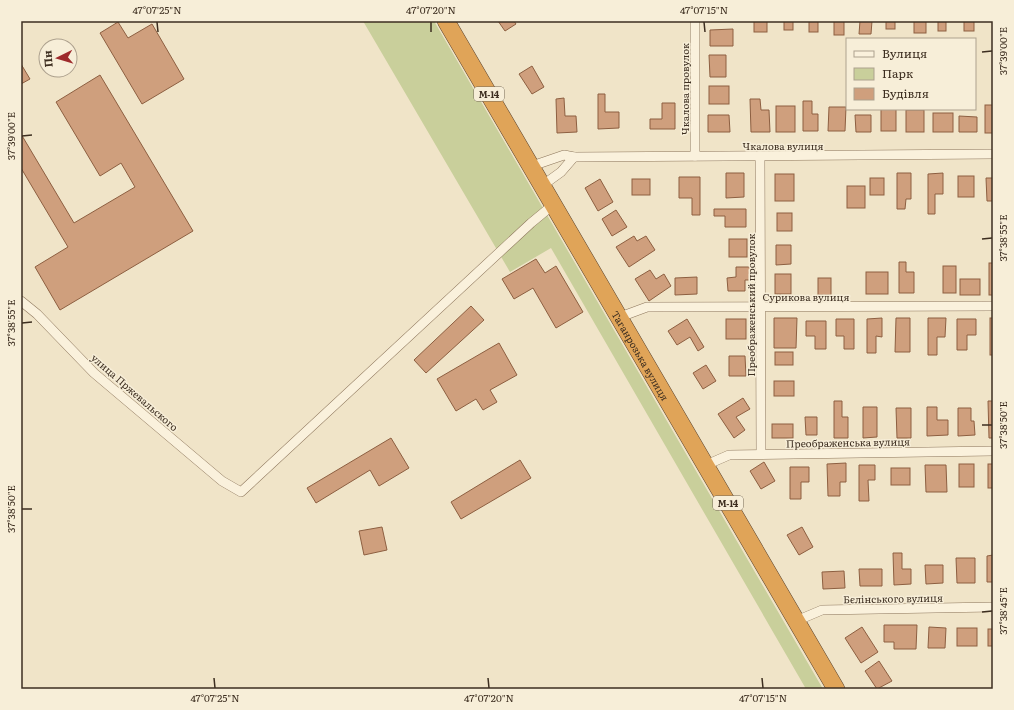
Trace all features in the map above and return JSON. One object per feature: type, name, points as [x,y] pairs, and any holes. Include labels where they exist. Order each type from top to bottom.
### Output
[{"type":"highway","name":"Таганрозька вулиця","points":[[446,21],[836,689]]},
{"type":"street","name":"Чкалова провулок","points":[[695,21],[695,156]]},
{"type":"street","name":"Чкалова вулиця","points":[[532,166],[564,155],[574,157],[993,154]]},
{"type":"street","name":"Преображенський провулок","points":[[760,156],[761,454]]},
{"type":"street","points":[[543,185],[561,172],[574,157]]},
{"type":"street","name":"улица Пржевальского","points":[[21,301],[38,314],[94,373],[222,481],[241,492],[531,223],[554,204]]},
{"type":"street","name":"Сурикова вулиця","points":[[620,317],[647,307],[993,306]]},
{"type":"street","name":"Преображенська вулиця","points":[[706,465],[729,455],[993,452]]},
{"type":"street","name":"Бєлінського вулиця","points":[[796,621],[822,610],[993,607]]},
{"type":"green space","points":[[363,21],[434,21],[823,689],[806,689],[551,248],[510,272]]},
{"type":"building","points":[[498,21],[514,21],[516,24],[505,31]]},
{"type":"building","points":[[754,21],[767,21],[767,32],[754,32]]},
{"type":"building","points":[[784,21],[793,21],[793,30],[784,30]]},
{"type":"building","points":[[809,21],[818,21],[818,32],[809,32]]},
{"type":"building","points":[[834,21],[844,21],[844,35],[834,35]]},
{"type":"building","points":[[860,21],[872,21],[871,34],[859,34]]},
{"type":"building","points":[[886,21],[895,21],[895,29],[886,29]]},
{"type":"building","points":[[914,21],[926,21],[926,33],[914,33]]},
{"type":"building","points":[[938,21],[946,21],[946,31],[938,31]]},
{"type":"building","points":[[964,21],[974,21],[974,31],[964,31]]},
{"type":"building","points":[[118,22],[128,38],[152,24],[184,79],[142,104],[100,33]]},
{"type":"building","points":[[733,29],[733,46],[710,46],[710,30]]},
{"type":"building","points":[[709,55],[726,55],[726,77],[710,77]]},
{"type":"building","points":[[21,64],[30,79],[21,84]]},
{"type":"building","points":[[532,66],[544,87],[532,94],[519,74]]},
{"type":"building","points":[[100,75],[193,231],[60,310],[35,267],[68,247],[21,168],[21,134],[74,223],[135,187],[121,163],[100,176],[56,102]]},
{"type":"building","points":[[709,86],[729,86],[729,104],[709,104]]},
{"type":"building","points":[[598,94],[605,94],[605,112],[619,112],[619,128],[598,129]]},
{"type":"building","points":[[564,98],[565,116],[576,116],[577,132],[557,133],[556,99]]},
{"type":"building","points":[[750,99],[760,99],[761,110],[769,110],[770,132],[751,132]]},
{"type":"building","points":[[803,101],[812,101],[812,114],[818,114],[818,131],[803,131]]},
{"type":"building","points":[[662,103],[675,103],[675,129],[650,129],[650,119],[662,119]]},
{"type":"building","points":[[985,105],[993,105],[993,133],[985,133]]},
{"type":"building","points":[[776,106],[795,106],[795,132],[776,132]]},
{"type":"building","points":[[829,107],[846,107],[845,131],[828,131]]},
{"type":"building","points":[[881,110],[896,110],[896,131],[881,131]]},
{"type":"building","points":[[906,110],[924,110],[924,132],[906,132]]},
{"type":"building","points":[[933,113],[953,113],[953,132],[933,132]]},
{"type":"building","points":[[708,115],[729,115],[730,132],[708,132]]},
{"type":"building","points":[[855,115],[871,115],[871,132],[856,132]]},
{"type":"building","points":[[959,116],[977,117],[977,132],[959,132]]},
{"type":"building","points":[[726,173],[744,173],[744,197],[726,198]]},
{"type":"building","points":[[897,173],[911,173],[911,199],[906,199],[905,209],[897,209]]},
{"type":"building","points":[[943,173],[943,194],[935,194],[935,214],[928,214],[928,174]]},
{"type":"building","points":[[775,174],[794,174],[794,201],[775,201]]},
{"type":"building","points":[[958,176],[974,176],[974,197],[958,197]]},
{"type":"building","points":[[679,177],[700,177],[700,215],[692,215],[692,198],[679,198]]},
{"type":"building","points":[[870,178],[884,178],[884,195],[870,195]]},
{"type":"building","points":[[986,178],[993,178],[993,201],[987,201]]},
{"type":"building","points":[[600,179],[613,202],[598,211],[585,188]]},
{"type":"building","points":[[632,179],[650,179],[650,195],[632,195]]},
{"type":"building","points":[[847,186],[865,186],[865,208],[847,208]]},
{"type":"building","points":[[714,209],[746,209],[746,227],[725,227],[725,216],[714,216]]},
{"type":"building","points":[[616,210],[627,227],[612,236],[602,219]]},
{"type":"building","points":[[777,213],[792,213],[792,231],[777,231]]},
{"type":"building","points":[[634,236],[637,241],[646,236],[655,250],[629,267],[616,247]]},
{"type":"building","points":[[729,239],[747,239],[747,257],[729,257]]},
{"type":"building","points":[[776,245],[791,245],[791,264],[776,265]]},
{"type":"building","points":[[536,259],[545,273],[556,266],[583,312],[556,328],[533,288],[514,299],[502,279]]},
{"type":"building","points":[[899,262],[906,262],[906,272],[914,272],[914,293],[899,293]]},
{"type":"building","points":[[989,263],[993,263],[993,295],[989,295]]},
{"type":"building","points":[[943,266],[956,266],[956,293],[943,293]]},
{"type":"building","points":[[736,267],[754,267],[754,280],[745,280],[745,291],[728,291],[727,278],[736,277]]},
{"type":"building","points":[[650,270],[656,279],[664,274],[671,286],[649,301],[635,279]]},
{"type":"building","points":[[866,272],[888,272],[888,294],[866,294]]},
{"type":"building","points":[[775,274],[791,274],[791,294],[775,294]]},
{"type":"building","points":[[697,277],[697,294],[675,295],[675,278]]},
{"type":"building","points":[[818,278],[831,278],[831,295],[818,295]]},
{"type":"building","points":[[960,279],[980,279],[980,295],[960,295]]},
{"type":"building","points":[[471,306],[484,320],[426,373],[414,360]]},
{"type":"building","points":[[774,318],[797,318],[796,348],[774,348]]},
{"type":"building","points":[[882,318],[882,337],[876,336],[876,353],[867,353],[867,319]]},
{"type":"building","points":[[896,318],[910,318],[910,352],[895,352]]},
{"type":"building","points":[[928,318],[946,318],[945,337],[937,337],[937,355],[928,355]]},
{"type":"building","points":[[990,318],[993,318],[993,355],[990,355]]},
{"type":"building","points":[[687,319],[704,347],[698,351],[690,337],[677,345],[668,331]]},
{"type":"building","points":[[726,319],[746,319],[746,339],[726,339]]},
{"type":"building","points":[[836,319],[854,319],[854,349],[844,349],[844,336],[836,336]]},
{"type":"building","points":[[957,319],[976,319],[976,335],[967,335],[967,350],[957,350]]},
{"type":"building","points":[[806,321],[826,321],[826,349],[815,349],[815,336],[806,336]]},
{"type":"building","points":[[499,343],[517,375],[490,390],[497,402],[483,410],[476,399],[456,411],[437,379]]},
{"type":"building","points":[[775,352],[793,352],[793,365],[775,365]]},
{"type":"building","points":[[729,356],[745,356],[746,376],[729,376]]},
{"type":"building","points":[[706,365],[716,381],[703,389],[693,373]]},
{"type":"building","points":[[774,381],[794,381],[794,396],[774,396]]},
{"type":"building","points":[[743,398],[750,409],[736,417],[745,430],[734,438],[718,414]]},
{"type":"building","points":[[834,401],[842,401],[842,417],[848,417],[848,438],[834,438]]},
{"type":"building","points":[[988,401],[993,401],[993,438],[989,438]]},
{"type":"building","points":[[863,407],[877,407],[877,437],[863,438]]},
{"type":"building","points":[[927,407],[937,407],[937,420],[948,420],[948,435],[927,436]]},
{"type":"building","points":[[896,408],[911,408],[911,438],[897,438]]},
{"type":"building","points":[[958,408],[971,408],[971,421],[974,421],[975,435],[958,436]]},
{"type":"building","points":[[805,417],[817,417],[817,435],[806,435]]},
{"type":"building","points":[[772,424],[793,424],[793,438],[772,438]]},
{"type":"building","points":[[391,438],[409,468],[379,486],[370,470],[316,503],[307,488]]},
{"type":"building","points":[[520,460],[531,478],[461,519],[451,502]]},
{"type":"building","points":[[764,462],[775,481],[761,489],[750,471]]},
{"type":"building","points":[[846,463],[846,482],[840,482],[840,496],[828,496],[827,464]]},
{"type":"building","points":[[959,464],[974,464],[974,487],[959,487]]},
{"type":"building","points":[[988,464],[993,464],[993,488],[988,488]]},
{"type":"building","points":[[859,465],[875,465],[875,480],[868,480],[869,501],[859,501]]},
{"type":"building","points":[[925,465],[946,465],[947,492],[926,492]]},
{"type":"building","points":[[790,467],[809,467],[809,482],[801,482],[801,499],[790,499]]},
{"type":"building","points":[[891,468],[910,468],[910,485],[891,485]]},
{"type":"building","points":[[382,527],[387,550],[364,555],[359,531]]},
{"type":"building","points":[[802,527],[813,547],[799,555],[787,535]]},
{"type":"building","points":[[893,553],[902,553],[902,569],[911,569],[911,584],[894,585]]},
{"type":"building","points":[[993,555],[993,582],[987,582],[987,556]]},
{"type":"building","points":[[956,558],[975,558],[975,583],[957,583]]},
{"type":"building","points":[[925,565],[943,565],[943,583],[926,584]]},
{"type":"building","points":[[859,569],[882,569],[882,586],[860,586]]},
{"type":"building","points":[[844,571],[845,588],[823,589],[822,572]]},
{"type":"building","points":[[884,625],[917,625],[916,649],[894,649],[894,642],[884,642]]},
{"type":"building","points":[[862,627],[878,652],[861,663],[845,638]]},
{"type":"building","points":[[929,627],[946,628],[945,648],[928,648]]},
{"type":"building","points":[[957,628],[977,628],[977,646],[957,646]]},
{"type":"building","points":[[988,629],[993,629],[993,646],[988,646]]},
{"type":"building","points":[[879,661],[892,681],[877,689],[865,671]]}]
